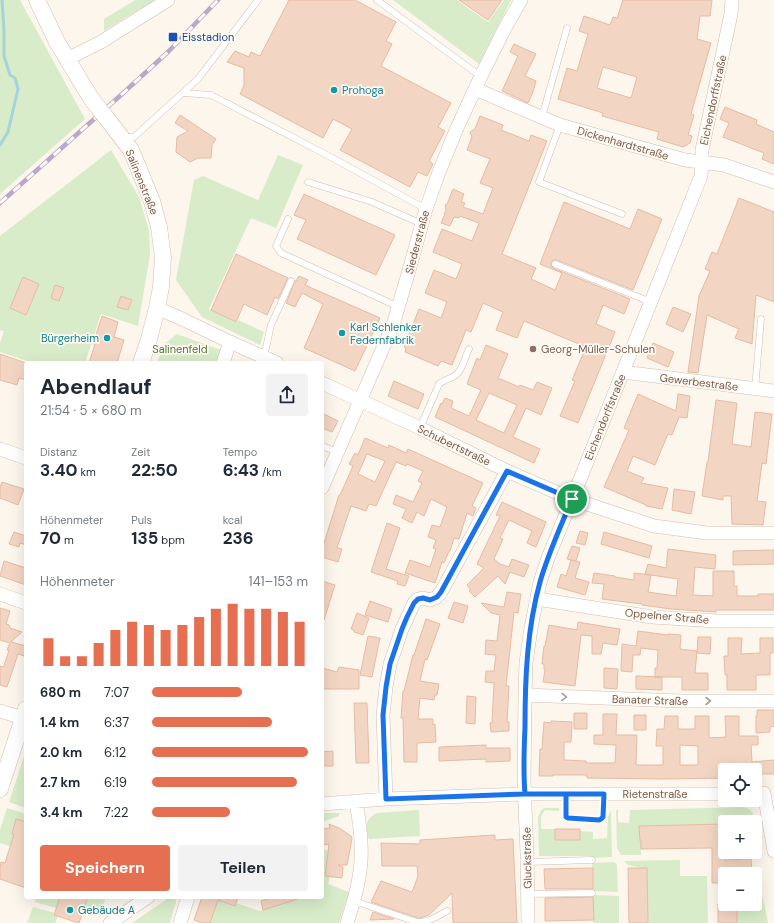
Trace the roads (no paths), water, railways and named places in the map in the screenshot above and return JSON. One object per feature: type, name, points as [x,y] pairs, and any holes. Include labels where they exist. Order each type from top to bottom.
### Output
[{"type":"street","name":"Salinenstraße","points":[[37,0],[57,42],[84,87],[131,150],[152,201],[159,227],[163,257],[161,287],[157,308],[142,361]]},
{"type":"street","points":[[67,59],[101,42],[168,0]]},
{"type":"street","name":"Siederstraße","points":[[324,484],[393,325],[426,209],[439,172],[457,128],[505,28],[521,0]]},
{"type":"street","name":"Eichendorffstraße","points":[[525,794],[525,695],[527,656],[540,582],[548,558],[701,176],[702,150],[731,14],[732,0]]},
{"type":"street","name":"Dickenhardtstraße","points":[[478,84],[560,125],[685,160],[724,165],[774,182]]},
{"type":"street","points":[[157,308],[273,361]]},
{"type":"street","points":[[224,361],[230,342]]},
{"type":"street","name":"Gewerbestraße","points":[[623,372],[774,391]]},
{"type":"street","name":"Schubertstraße","points":[[324,384],[420,428],[507,471],[572,499],[654,526],[707,533],[774,533]]},
{"type":"street","points":[[0,449],[24,457]]},
{"type":"street","points":[[386,799],[383,715],[390,664],[402,629],[414,603],[418,599],[423,598],[430,600],[437,597],[441,592],[507,471]]},
{"type":"street","points":[[0,594],[24,602]]},
{"type":"street","name":"Oppelner Straße","points":[[537,599],[652,617],[717,621],[774,622]]},
{"type":"street","name":"Banater Straße","points":[[525,695],[680,701],[774,701]]},
{"type":"street","points":[[0,711],[24,715]]},
{"type":"street","points":[[0,789],[24,718]]},
{"type":"street","points":[[764,793],[774,851]]},
{"type":"street","name":"Rietenstraße","points":[[324,804],[386,799],[525,794],[718,794]]},
{"type":"street","name":"Gluckstraße","points":[[525,794],[528,862],[528,923]]},
{"type":"street","points":[[347,923],[360,877],[362,845],[356,801]]},
{"type":"street","points":[[110,923],[145,899]]},
{"type":"street","points":[[180,923],[187,899]]},
{"type":"lane","points":[[122,137],[134,137],[198,79],[258,0]]},
{"type":"lane","points":[[377,0],[476,72],[478,84]]},
{"type":"lane","points":[[542,117],[567,28]]},
{"type":"lane","points":[[184,93],[211,95],[327,155],[426,209]]},
{"type":"lane","points":[[560,125],[539,182],[622,214]]},
{"type":"lane","points":[[308,182],[372,202],[422,224]]},
{"type":"lane","points":[[288,219],[276,246],[282,253],[399,307]]},
{"type":"lane","points":[[556,264],[651,302]]},
{"type":"lane","points":[[264,357],[271,325],[291,281]]},
{"type":"lane","points":[[755,389],[761,319]]},
{"type":"lane","points":[[420,428],[440,384],[445,379],[454,376],[459,372],[469,349]]},
{"type":"lane","points":[[324,447],[338,452]]},
{"type":"lane","points":[[566,794],[566,817],[599,820],[603,817],[604,794]]},
{"type":"lane","points":[[528,862],[592,860]]},
{"type":"lane","points":[[528,894],[592,893]]},
{"type":"lane","points":[[354,900],[403,918],[422,923],[447,911]]},
{"type":"waterway","points":[[0,145],[8,132],[18,89],[15,78],[10,75],[4,56],[2,0]]},
{"type":"railway","points":[[0,203],[168,52],[218,0]]},
{"type":"place","name":"Eisstadion","points":[[173,37]]},
{"type":"place","name":"Prohoga","points":[[334,90]]},
{"type":"place","name":"Karl Schlenker Federnfabrik","points":[[342,333]]},
{"type":"place","name":"Bürgerheim","points":[[107,338]]},
{"type":"place","name":"Georg-Müller-Schulen","points":[[533,349]]},
{"type":"place","name":"Gebäude A","points":[[70,910]]},
{"type":"park label","name":"Salinenfeld","points":[[180,349]]}]
